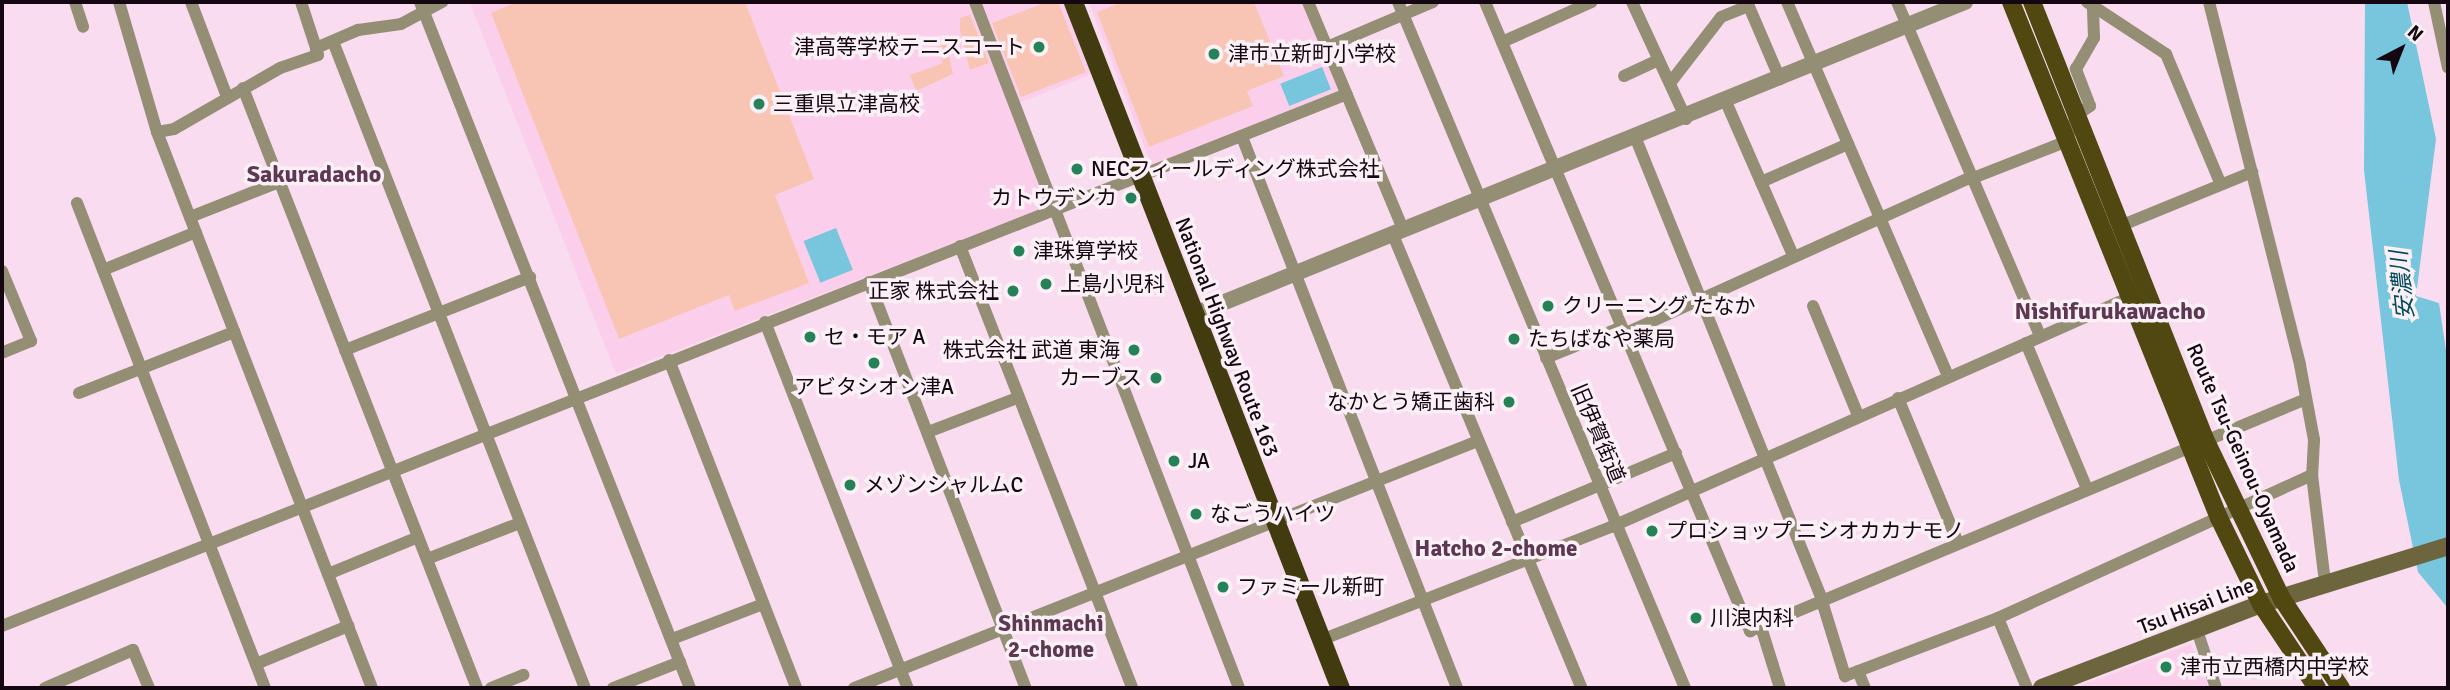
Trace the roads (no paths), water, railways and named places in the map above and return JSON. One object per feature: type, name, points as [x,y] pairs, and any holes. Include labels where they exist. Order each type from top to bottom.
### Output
[{"type":"highway","name":"National Highway Route 163","points":[[1073,2],[1340,688]]},
{"type":"main road","name":"Route Tsu-Geinou-Oyamada","points":[[2011,2],[2127,299],[2219,517],[2261,604],[2318,688]]},
{"type":"main road","name":"Route Tsu-Geinou-Oyamada","points":[[2032,2],[2204,437],[2282,599],[2341,688]]},
{"type":"main road","name":"Tsu Hisai Line","points":[[2042,688],[2261,604],[2448,546]]},
{"type":"street","points":[[75,2],[83,27]]},
{"type":"street","points":[[119,2],[157,132],[372,688]]},
{"type":"street","points":[[191,2],[226,97]]},
{"type":"street","points":[[157,132],[174,129],[243,88],[318,55],[301,2]]},
{"type":"street","points":[[316,48],[334,44],[422,6],[442,2]]},
{"type":"street","points":[[1308,2],[1346,94],[1478,441],[1583,688]]},
{"type":"street","name":"旧伊賀街道","points":[[1398,2],[1685,688]]},
{"type":"street","points":[[1327,47],[1433,2]]},
{"type":"street","points":[[1485,2],[1750,631],[2204,437],[2306,400]]},
{"type":"street","points":[[1502,42],[1592,2]]},
{"type":"street","points":[[1632,2],[1686,118]]},
{"type":"street","points":[[1787,2],[1948,376]]},
{"type":"street","points":[[1897,2],[2040,336]]},
{"type":"street","points":[[1195,314],[1636,139],[1965,2]]},
{"type":"street","points":[[2209,2],[2306,400],[2314,440],[2312,475],[2324,574]]},
{"type":"street","points":[[2434,2],[2448,68]]},
{"type":"street","points":[[977,3],[1238,688]]},
{"type":"street","points":[[1670,83],[1721,17],[1747,4],[1780,79]]},
{"type":"street","points":[[1546,358],[1624,330],[1879,216],[2064,142],[2077,115],[2090,106],[2076,69],[2094,38],[2090,5]]},
{"type":"street","points":[[2090,5],[2166,54],[2219,180]]},
{"type":"street","points":[[422,6],[672,639],[688,688]]},
{"type":"street","points":[[334,44],[585,688]]},
{"type":"street","points":[[1624,76],[1659,60]]},
{"type":"street","points":[[243,88],[477,688]]},
{"type":"street","points":[[2,626],[208,540],[1054,209],[1140,178],[1346,94]]},
{"type":"street","points":[[1726,102],[1793,255]]},
{"type":"street","points":[[1242,137],[1457,688]]},
{"type":"street","points":[[1636,139],[1765,455],[1844,676],[1998,618],[2312,475]]},
{"type":"street","points":[[1761,182],[1848,144]]},
{"type":"street","points":[[2119,226],[2219,180],[2252,172]]},
{"type":"street","points":[[190,217],[279,182]]},
{"type":"street","points":[[77,203],[265,688]]},
{"type":"street","points":[[103,270],[196,232]]},
{"type":"street","points":[[960,246],[1132,688]]},
{"type":"street","points":[[2,271],[31,341],[2,353]]},
{"type":"street","points":[[345,350],[530,277]]},
{"type":"street","points":[[869,282],[1026,688]]},
{"type":"street","points":[[1321,640],[1528,559],[2145,291]]},
{"type":"street","points":[[1813,306],[1858,415]]},
{"type":"street","points":[[765,322],[908,688]]},
{"type":"street","points":[[79,393],[234,332]]},
{"type":"street","points":[[2026,342],[2087,489]]},
{"type":"street","points":[[669,360],[796,688]]},
{"type":"street","points":[[928,432],[1017,398]]},
{"type":"street","points":[[1898,398],[1958,543]]},
{"type":"street","points":[[854,688],[1276,526],[1478,441]]},
{"type":"street","points":[[1512,522],[1676,453]]},
{"type":"street","points":[[427,559],[520,523]]},
{"type":"street","points":[[328,574],[418,537]]},
{"type":"street","points":[[672,639],[763,604]]},
{"type":"street","points":[[1998,618],[2027,688]]},
{"type":"street","points":[[256,664],[348,626]]},
{"type":"street","points":[[1761,627],[1780,688]]},
{"type":"street","points":[[2197,630],[2216,688]]},
{"type":"street","points":[[45,688],[133,650],[149,688]]},
{"type":"street","points":[[613,688],[680,662]]},
{"type":"street","points":[[1858,671],[1865,688]]},
{"type":"street","points":[[491,688],[524,675]]},
{"type":"water","name":"安濃川","points":[[2365,2],[2407,2],[2436,139],[2416,296],[2439,303],[2448,364],[2448,619],[2447,607],[2418,572],[2399,480],[2364,170]]},
{"type":"water","points":[[1322,67],[1331,89],[1289,106],[1280,84]]},
{"type":"water","points":[[836,228],[853,270],[820,283],[804,241]]},
{"type":"place","name":"津高等学校テニスコート","points":[[1039,47]]},
{"type":"place","name":"津市立新町小学校","points":[[1214,54]]},
{"type":"place","name":"三重県立津高校","points":[[759,104]]},
{"type":"place","name":"NECフィールディング株式会社","points":[[1077,169]]},
{"type":"place","name":"カトウデンカ","points":[[1131,198]]},
{"type":"place","name":"津珠算学校","points":[[1019,251]]},
{"type":"place","name":"上島小児科","points":[[1046,284]]},
{"type":"place","name":"正家 株式会社","points":[[1013,291]]},
{"type":"place","name":"クリーニング たなか","points":[[1548,306]]},
{"type":"place","name":"セ・モア A","points":[[810,337]]},
{"type":"place","name":"たちばなや薬局","points":[[1514,339]]},
{"type":"place","name":"株式会社 武道 東海","points":[[1134,350]]},
{"type":"place","name":"アビタシオン津A","points":[[874,363]]},
{"type":"place","name":"カーブス","points":[[1156,378]]},
{"type":"place","name":"なかとう矯正歯科","points":[[1509,402]]},
{"type":"place","name":"JA","points":[[1174,461]]},
{"type":"place","name":"メゾンシャルムC","points":[[850,485]]},
{"type":"place","name":"なごうハイツ","points":[[1196,514]]},
{"type":"place","name":"プロショップ ニシオカカナモノ","points":[[1652,531]]},
{"type":"place","name":"ファミール新町","points":[[1223,587]]},
{"type":"place","name":"川浪内科","points":[[1696,618]]},
{"type":"place","name":"津市立西橋内中学校","points":[[2166,667]]},
{"type":"district","name":"Sakuradacho","points":[[314,175]]},
{"type":"district","name":"Nishifurukawacho","points":[[2110,312]]},
{"type":"district","name":"Hatcho 2-chome","points":[[1496,549]]},
{"type":"district","name":"Shinmachi 2-chome","points":[[1051,637]]}]
